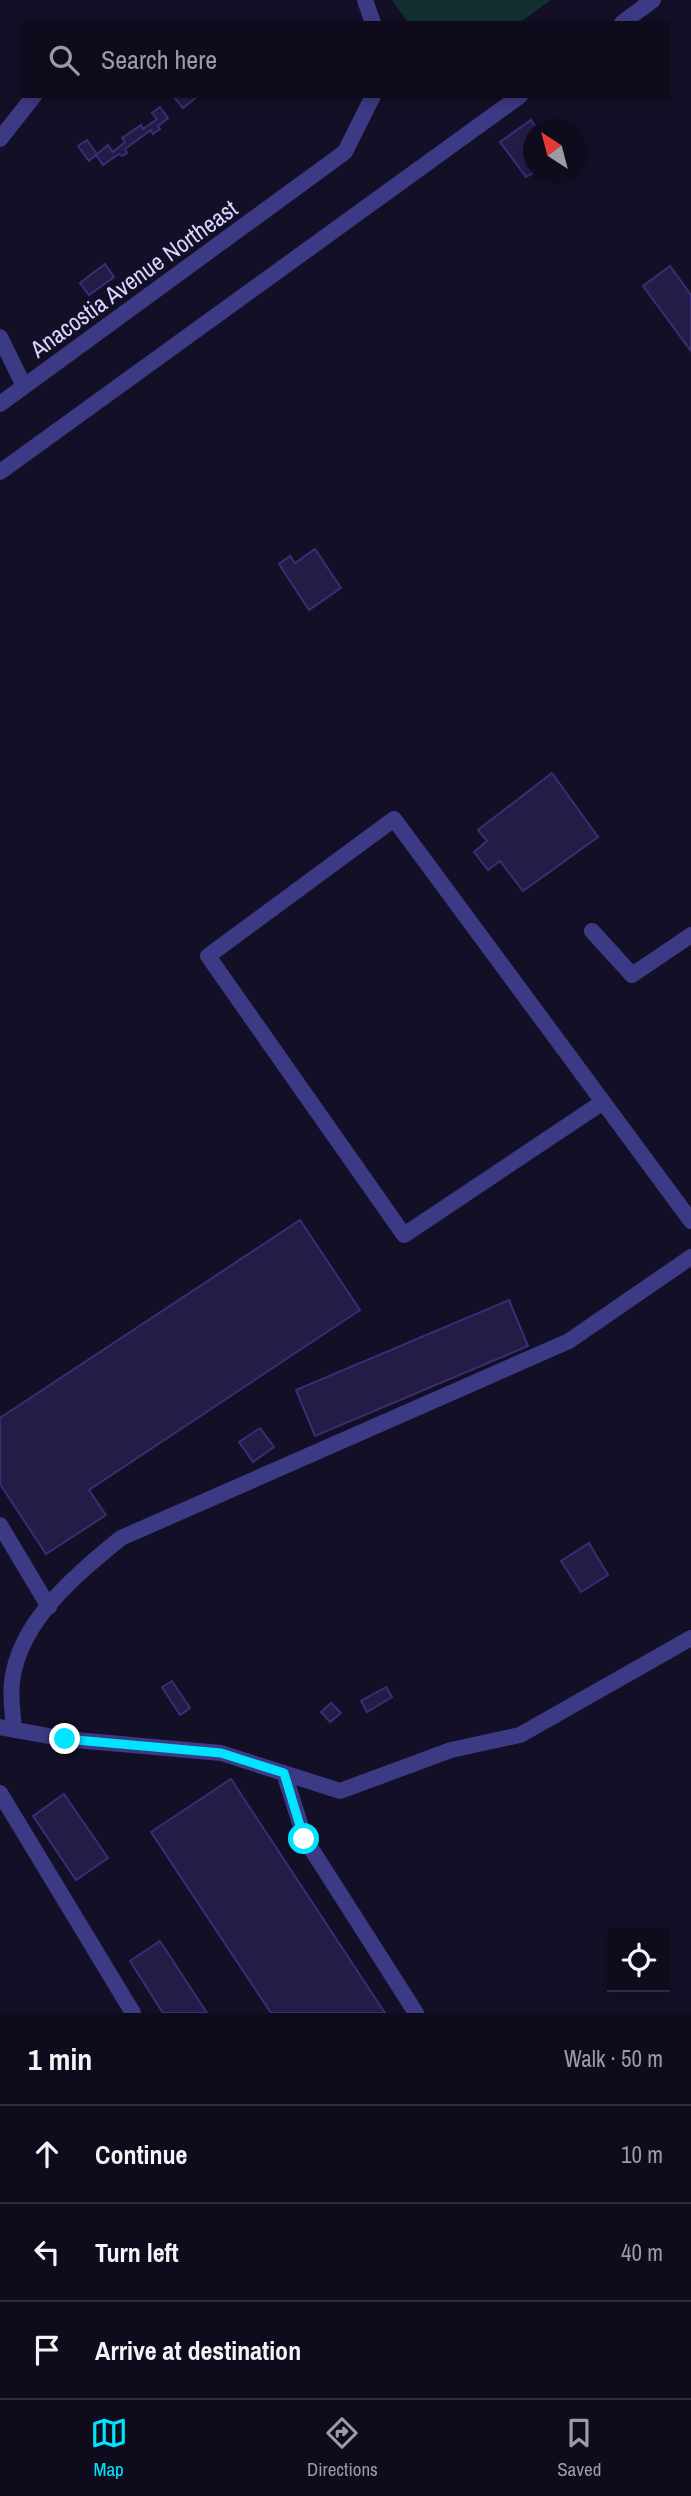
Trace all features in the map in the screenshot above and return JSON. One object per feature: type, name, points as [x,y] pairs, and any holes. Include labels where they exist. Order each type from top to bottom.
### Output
[{"type":"lane","points":[[365,0],[372,21]]},
{"type":"lane","points":[[625,21],[653,0]]},
{"type":"lane","points":[[0,139],[32,98]]},
{"type":"lane","name":"Anacostia Avenue Northeast","points":[[0,404],[345,152],[372,98]]},
{"type":"lane","points":[[0,472],[517,98]]},
{"type":"lane","points":[[0,337],[24,386]]},
{"type":"lane","points":[[603,1101],[404,1235],[208,956],[394,819],[603,1101],[691,1221]]},
{"type":"lane","points":[[592,931],[632,975],[691,935]]},
{"type":"lane","points":[[691,1257],[569,1341],[121,1538],[71,1580],[31,1628],[12,1681],[7,1728],[65,1739],[221,1753],[340,1791],[451,1750],[520,1735],[691,1638]]},
{"type":"lane","points":[[0,1525],[49,1607]]},
{"type":"lane","points":[[284,1773],[304,1839],[416,2013]]},
{"type":"lane","points":[[0,1793],[134,2013]]},
{"type":"green space","points":[[392,0],[551,0],[522,21],[407,21]]},
{"type":"building","points":[[175,98],[196,98],[183,108]]},
{"type":"building","points":[[160,107],[168,118],[158,126],[160,129],[153,134],[151,130],[125,149],[127,153],[122,156],[119,154],[103,165],[96,155],[89,161],[78,146],[87,140],[97,154],[108,145],[113,152],[125,142],[122,138],[141,125],[143,129],[157,119],[152,113]]},
{"type":"building","points":[[523,126],[523,173],[500,142]]},
{"type":"building","points":[[105,264],[114,277],[89,295],[80,283]]},
{"type":"building","points":[[670,266],[691,295],[691,351],[643,286]]},
{"type":"building","points":[[315,549],[341,588],[309,610],[279,564],[290,556],[295,563]]},
{"type":"building","points":[[552,773],[598,837],[523,891],[500,861],[488,870],[474,852],[487,841],[478,830]]},
{"type":"building","points":[[300,1220],[360,1310],[89,1490],[106,1515],[46,1554],[0,1484],[0,1418]]},
{"type":"building","points":[[509,1300],[528,1346],[315,1436],[296,1390]]},
{"type":"building","points":[[260,1428],[274,1447],[253,1462],[239,1442]]},
{"type":"building","points":[[589,1543],[608,1575],[581,1592],[561,1561]]},
{"type":"building","points":[[172,1681],[190,1708],[180,1715],[162,1687]]},
{"type":"building","points":[[386,1687],[392,1697],[367,1712],[361,1701]]},
{"type":"building","points":[[331,1703],[341,1713],[330,1722],[321,1712]]},
{"type":"building","points":[[231,1779],[385,2013],[271,2013],[151,1832]]},
{"type":"building","points":[[64,1794],[108,1858],[76,1880],[33,1816]]},
{"type":"building","points":[[160,1941],[207,2013],[163,2013],[130,1961]]},
{"type":"route","points":[[65,1739],[221,1753],[284,1773],[304,1839]]}]
